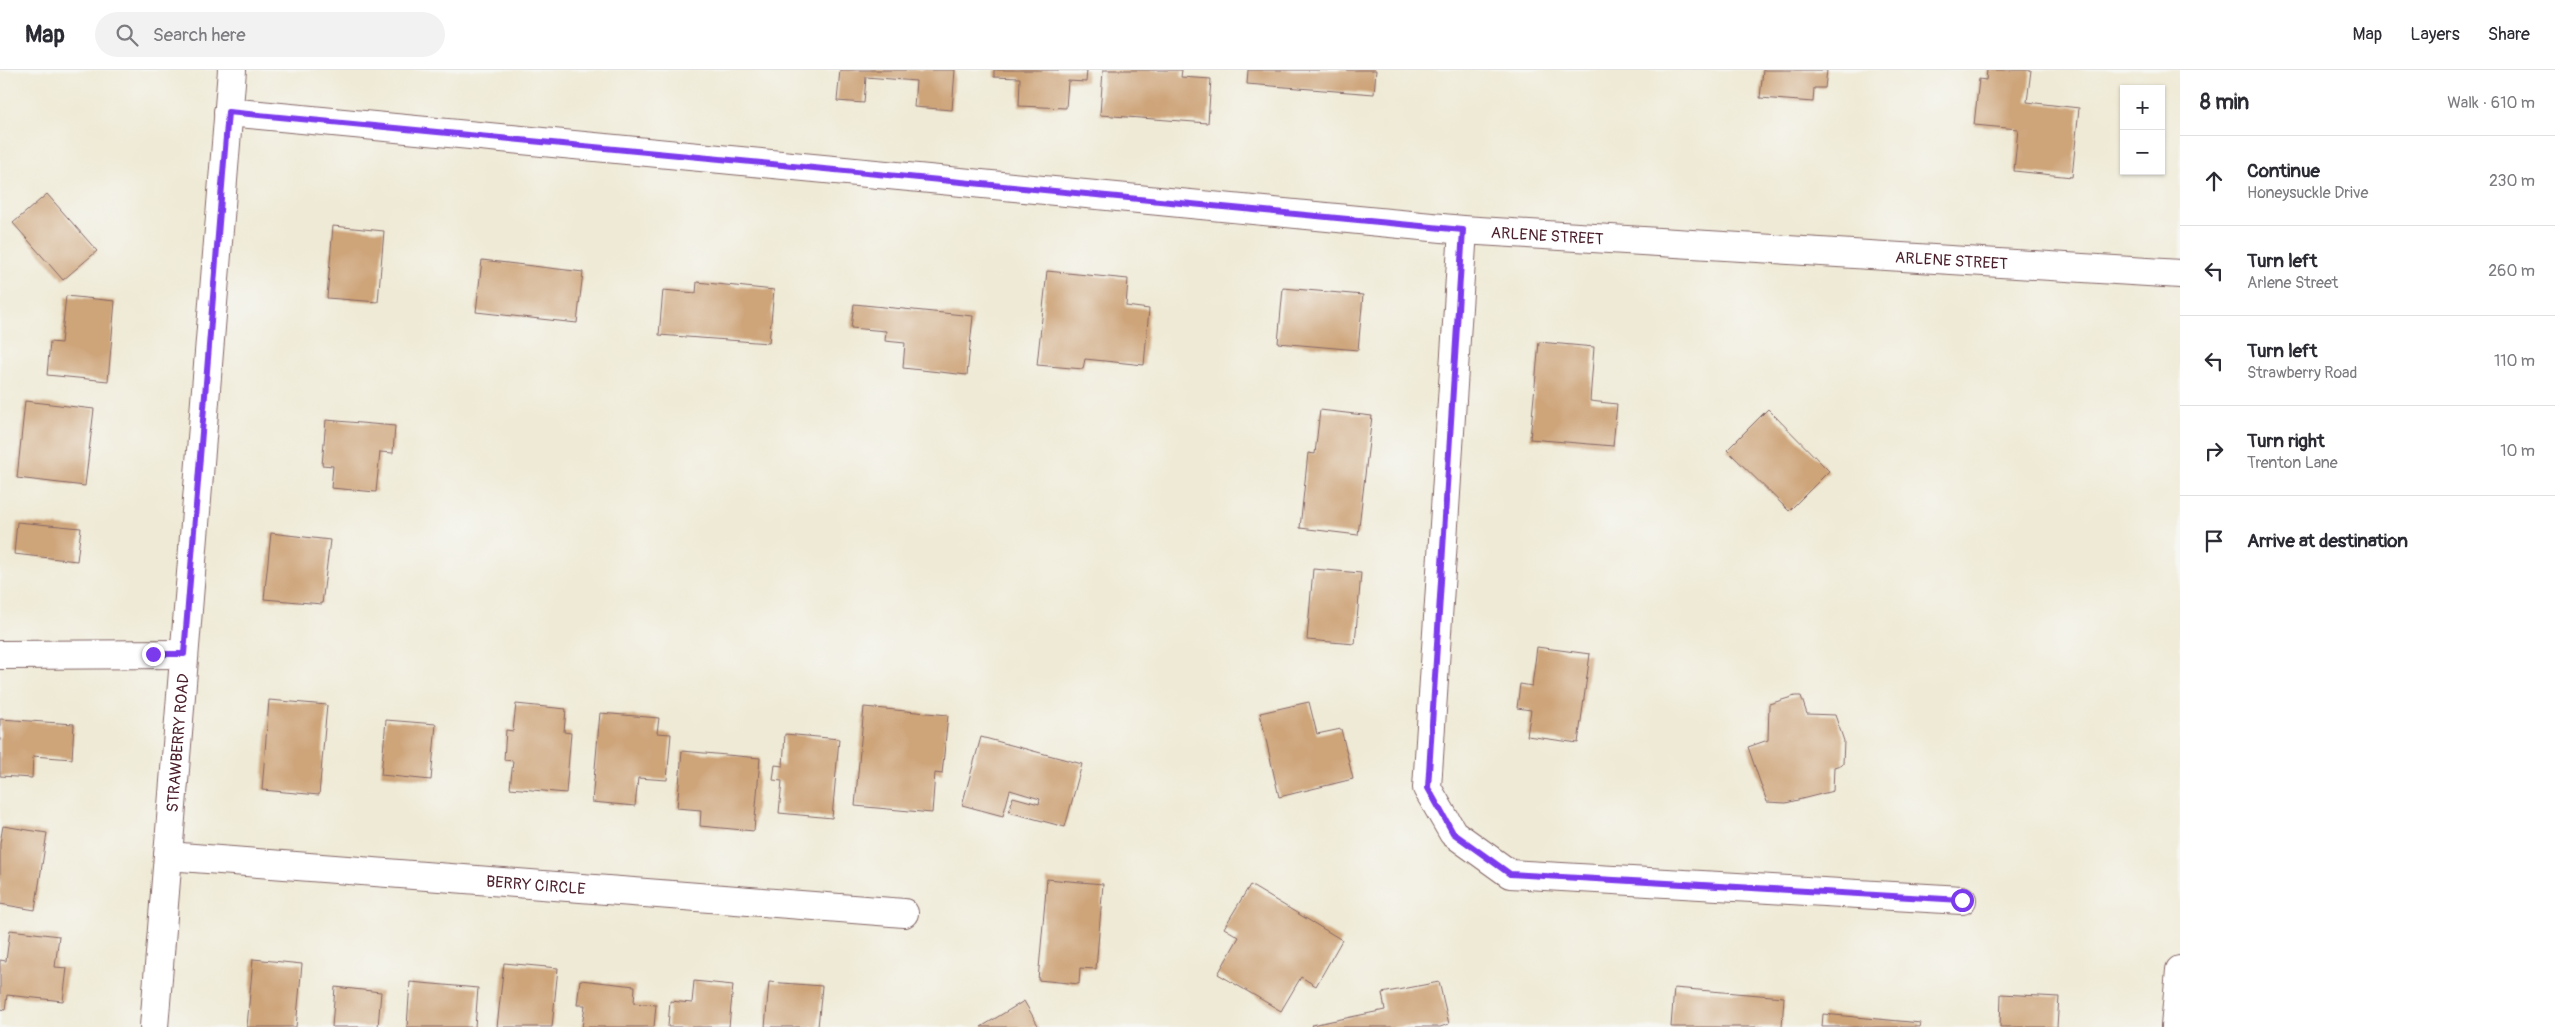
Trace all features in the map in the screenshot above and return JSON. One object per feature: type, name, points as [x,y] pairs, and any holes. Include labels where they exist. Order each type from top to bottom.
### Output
[{"type":"street","name":"STRAWBERRY ROAD","points":[[154,1027],[232,70]]},
{"type":"street","name":"ARLENE STREET","points":[[228,112],[1463,230],[2180,274]]},
{"type":"street","points":[[1463,230],[1428,788],[1453,833],[1510,874],[1962,900]]},
{"type":"street","points":[[0,655],[184,654]]},
{"type":"street","name":"BERRY CIRCLE","points":[[168,856],[904,913]]},
{"type":"street","points":[[2175,1027],[2180,970]]},
{"type":"building","points":[[840,70],[955,70],[952,110],[914,107],[916,81],[866,77],[864,103],[837,101]]},
{"type":"building","points":[[994,70],[1087,70],[1086,82],[1068,81],[1066,108],[1019,106],[1020,78],[994,77]]},
{"type":"building","points":[[1103,70],[1182,70],[1181,77],[1211,79],[1208,123],[1100,115]]},
{"type":"building","points":[[1248,70],[1376,70],[1374,94],[1247,84]]},
{"type":"building","points":[[1763,70],[1827,70],[1825,88],[1814,88],[1813,102],[1760,98]]},
{"type":"building","points":[[1987,70],[2031,70],[2027,102],[2079,108],[2072,177],[2014,171],[2018,129],[1974,125],[1979,79],[1986,80]]},
{"type":"building","points":[[47,194],[97,251],[63,280],[13,223]]},
{"type":"building","points":[[333,226],[384,231],[378,302],[327,298]]},
{"type":"building","points":[[482,260],[583,272],[577,323],[476,312]]},
{"type":"building","points":[[1047,271],[1128,279],[1126,306],[1149,309],[1144,365],[1085,359],[1083,369],[1037,365]]},
{"type":"building","points":[[697,282],[774,290],[769,343],[659,335],[663,290],[696,293]]},
{"type":"building","points":[[1283,288],[1363,295],[1358,350],[1278,343]]},
{"type":"building","points":[[66,296],[115,301],[108,381],[47,375],[50,342],[61,343]]},
{"type":"building","points":[[854,304],[973,316],[967,375],[903,368],[905,343],[885,341],[886,331],[851,328]]},
{"type":"building","points":[[1539,342],[1594,347],[1590,401],[1617,404],[1613,446],[1530,439]]},
{"type":"building","points":[[25,401],[94,409],[85,486],[17,478]]},
{"type":"building","points":[[1768,409],[1829,471],[1789,511],[1727,450]]},
{"type":"building","points":[[1320,410],[1372,416],[1358,535],[1300,528],[1308,453],[1315,454]]},
{"type":"building","points":[[326,420],[395,426],[393,453],[380,452],[376,492],[331,488],[333,466],[322,465]]},
{"type":"building","points":[[17,522],[81,528],[77,561],[14,554]]},
{"type":"building","points":[[271,533],[330,540],[322,604],[264,599]]},
{"type":"building","points":[[1313,569],[1361,573],[1355,644],[1307,640]]},
{"type":"building","points":[[1537,647],[1590,654],[1578,743],[1527,736],[1531,710],[1517,708],[1520,684],[1532,686]]},
{"type":"building","points":[[1801,696],[1807,714],[1835,715],[1844,741],[1843,764],[1834,767],[1833,791],[1786,803],[1767,802],[1748,747],[1768,740],[1769,704]]},
{"type":"building","points":[[269,700],[327,705],[319,795],[262,790]]},
{"type":"building","points":[[1309,702],[1317,734],[1341,729],[1353,779],[1279,797],[1260,713]]},
{"type":"building","points":[[516,704],[566,709],[564,732],[571,733],[566,793],[510,788],[513,761],[504,760],[506,730],[513,731]]},
{"type":"building","points":[[864,707],[948,715],[942,774],[935,773],[932,813],[855,806]]},
{"type":"building","points":[[600,713],[659,718],[657,733],[671,734],[667,780],[638,778],[635,806],[592,802]]},
{"type":"building","points":[[0,719],[74,724],[72,759],[33,756],[32,778],[0,776]]},
{"type":"building","points":[[386,720],[436,724],[431,780],[381,775]]},
{"type":"building","points":[[785,734],[839,739],[832,818],[779,813],[782,781],[773,780],[775,765],[783,766]]},
{"type":"building","points":[[981,737],[1082,764],[1065,827],[1009,812],[1013,797],[1039,804],[1040,799],[1010,790],[1003,816],[962,805]]},
{"type":"building","points":[[682,751],[760,758],[754,831],[700,826],[701,810],[677,808]]},
{"type":"building","points":[[3,826],[47,833],[35,910],[0,904],[0,843]]},
{"type":"building","points":[[1047,879],[1103,884],[1096,969],[1080,968],[1079,984],[1038,980]]},
{"type":"building","points":[[1250,885],[1342,940],[1316,986],[1301,977],[1281,1011],[1218,974],[1239,937],[1224,928]]},
{"type":"building","points":[[10,930],[59,936],[55,967],[67,968],[63,1001],[7,995],[5,1010],[0,1009],[0,960],[6,961]]},
{"type":"building","points":[[253,959],[302,964],[296,1027],[247,1027]]},
{"type":"building","points":[[504,963],[558,968],[552,1027],[497,1027]]},
{"type":"building","points":[[580,980],[635,986],[634,1003],[656,1005],[654,1027],[582,1027],[585,1005],[577,1005]]},
{"type":"building","points":[[694,981],[733,985],[729,1027],[668,1027],[670,1001],[692,1003]]},
{"type":"building","points":[[410,982],[478,988],[475,1027],[407,1027]]},
{"type":"building","points":[[769,982],[822,986],[818,1027],[765,1027]]},
{"type":"building","points":[[1439,982],[1449,1024],[1440,1027],[1313,1027],[1312,1025],[1385,1010],[1382,993]]},
{"type":"building","points":[[335,987],[381,992],[378,1027],[332,1027]]},
{"type":"building","points":[[1674,988],[1784,997],[1782,1027],[1671,1027]]},
{"type":"building","points":[[2001,994],[2059,997],[2057,1027],[2000,1027]]},
{"type":"building","points":[[1024,1001],[1039,1027],[981,1027]]},
{"type":"building","points":[[1823,1014],[1921,1023],[1920,1027],[1822,1027]]},
{"type":"route","points":[[153,654],[184,654],[228,112],[1463,230],[1428,788],[1453,833],[1510,874],[1962,900]]}]
